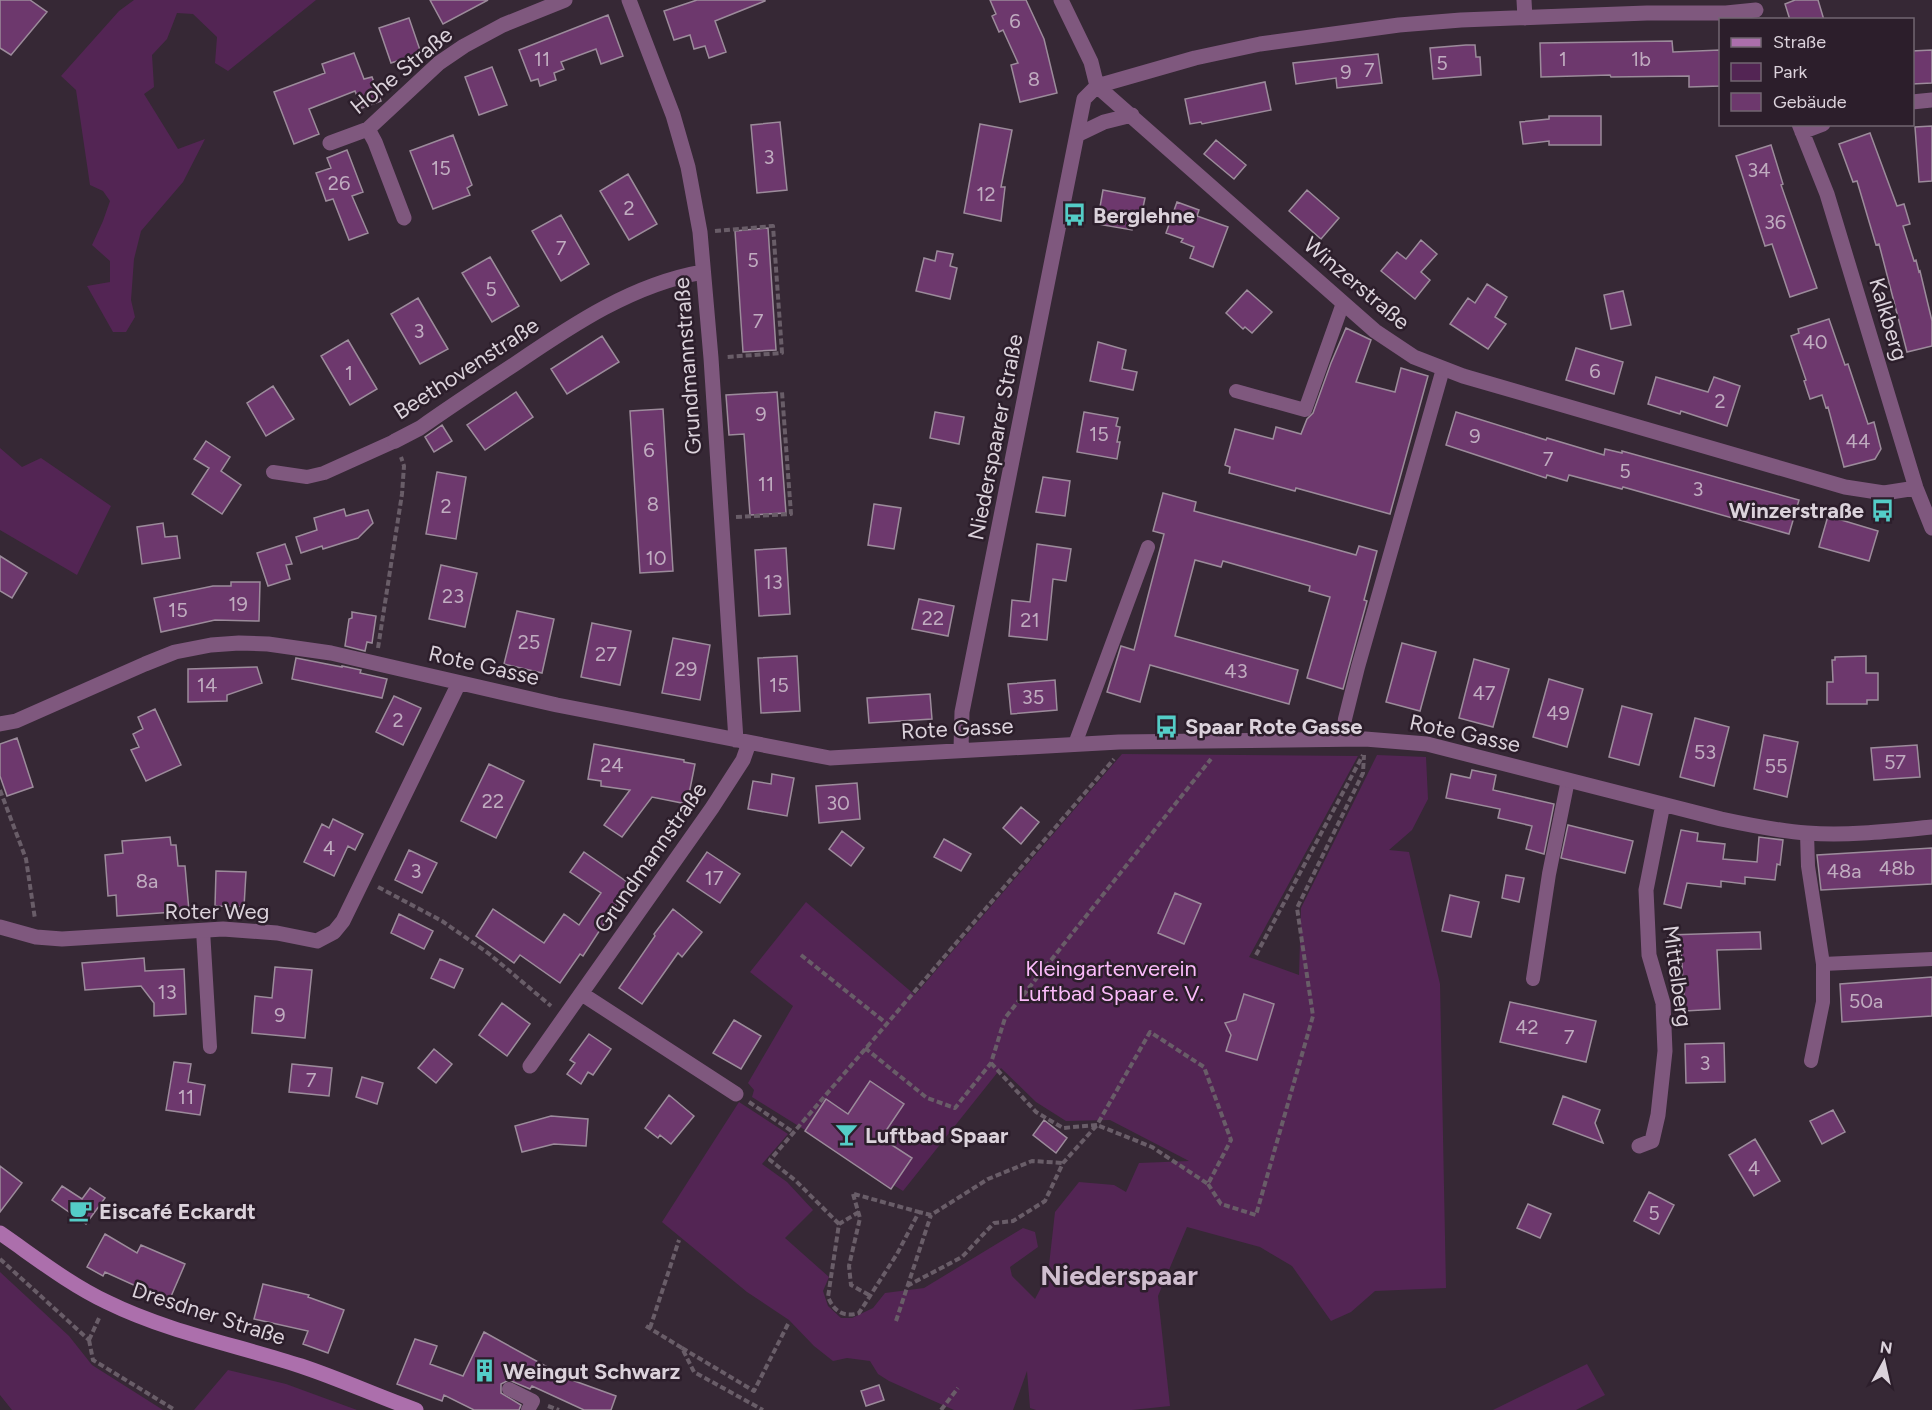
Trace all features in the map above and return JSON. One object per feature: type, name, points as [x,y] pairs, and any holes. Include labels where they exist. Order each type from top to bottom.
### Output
[{"type":"main road","name":"Dresdner Straße","points":[[0,1233],[70,1282],[106,1302],[191,1334],[302,1367],[416,1410]]},
{"type":"street","name":"Hohe Straße","points":[[330,143],[368,129],[439,63],[464,46],[503,25],[565,0]]},
{"type":"street","name":"Grundmannstraße","points":[[530,1066],[567,1017],[743,760],[721,518],[711,358],[699,232],[688,167],[673,115],[629,0]]},
{"type":"street","points":[[1061,0],[1090,62],[1097,86],[1195,58],[1260,44],[1399,25],[1756,10]]},
{"type":"street","points":[[1524,0],[1525,18]]},
{"type":"street","name":"Winzerstraße","points":[[1097,86],[1343,303],[1393,344],[1414,357],[1443,369],[1845,487],[1884,493],[1916,488]]},
{"type":"street","name":"Niederspaarer Straße","points":[[962,749],[963,712],[1079,134],[1084,99],[1097,86]]},
{"type":"street","points":[[1914,102],[1932,100]]},
{"type":"street","points":[[1079,134],[1104,122],[1132,115]]},
{"type":"street","name":"Kalkberg","points":[[1800,128],[1827,194],[1916,488],[1932,528]]},
{"type":"street","points":[[368,129],[404,218]]},
{"type":"street","name":"Beethovenstraße","points":[[395,441],[420,428],[565,330],[614,303],[661,282],[703,272]]},
{"type":"street","name":"Rote Gasse","points":[[0,724],[16,721],[175,652],[239,642],[331,653],[557,705],[830,758],[1119,742],[1343,739],[1365,746],[1427,744],[1761,827],[1807,833],[1846,834],[1932,827]]},
{"type":"street","name":"Roter Weg","points":[[0,927],[36,936],[62,939],[204,930],[258,931],[317,941],[333,932],[343,921],[459,683]]},
{"type":"street","name":"Mittelberg","points":[[1639,1146],[1652,1141],[1658,1115],[1665,1051],[1663,1003],[1649,955],[1646,890],[1663,804]]},
{"type":"street","points":[[582,994],[736,1094]]},
{"type":"lane","points":[[1236,391],[1305,410],[1343,303]]},
{"type":"lane","points":[[1343,739],[1345,719],[1358,666],[1443,369]]},
{"type":"lane","points":[[273,472],[308,477],[324,473],[395,441]]},
{"type":"lane","points":[[1075,744],[1148,547]]},
{"type":"lane","points":[[1533,979],[1549,874],[1568,780]]},
{"type":"lane","points":[[1807,833],[1808,866],[1822,964],[1823,1002],[1811,1060]]},
{"type":"lane","points":[[204,930],[210,1047]]},
{"type":"lane","points":[[1822,964],[1932,959]]},
{"type":"lane","points":[[509,1389],[533,1401],[528,1410]]},
{"type":"path","points":[[699,232],[773,226],[782,353],[711,358]]},
{"type":"path","points":[[721,518],[791,514],[782,392]]},
{"type":"path","name":"Beethovenstraße","points":[[375,663],[402,494],[404,466],[395,441]]},
{"type":"path","points":[[865,1048],[927,1098],[955,1108],[991,1063],[1005,1018],[1215,754],[1216,741]]},
{"type":"path","points":[[838,1224],[796,1181],[770,1160],[1118,754],[1119,742]]},
{"type":"path","points":[[991,1063],[1036,1112],[1063,1128],[1097,1125],[1152,1147],[1208,1184],[1221,1204],[1256,1215],[1313,1016],[1297,908],[1363,773],[1365,746]]},
{"type":"path","points":[[1256,955],[1365,746]]},
{"type":"path","points":[[0,790],[26,859],[36,926]]},
{"type":"path","points":[[381,889],[452,927],[488,953],[541,999],[567,1017]]},
{"type":"path","points":[[801,956],[886,1023]]},
{"type":"path","points":[[907,1286],[962,1257],[994,1223],[1013,1221],[1045,1201],[1063,1163],[1097,1125],[1150,1032],[1204,1067],[1231,1140],[1208,1184]]},
{"type":"path","points":[[736,1094],[793,1132]]},
{"type":"path","points":[[896,1321],[931,1215],[988,1179],[1032,1161],[1063,1163]]},
{"type":"path","points":[[869,1295],[851,1285],[849,1266],[860,1218],[853,1194],[931,1215]]},
{"type":"path","points":[[838,1224],[859,1212]]},
{"type":"path","points":[[838,1224],[828,1297],[833,1308],[842,1314],[851,1316],[859,1313],[897,1254],[919,1212]]},
{"type":"path","points":[[679,1240],[648,1327],[754,1391],[788,1324]]},
{"type":"path","points":[[0,1259],[89,1340]]},
{"type":"path","points":[[106,1302],[89,1340],[93,1360],[175,1410]]},
{"type":"path","points":[[682,1348],[694,1372],[763,1410]]},
{"type":"path","points":[[942,1410],[958,1388]]},
{"type":"green space","points":[[134,0],[316,0],[228,71],[215,63],[217,37],[193,14],[177,13],[167,39],[152,55],[154,87],[144,94],[178,149],[205,139],[183,182],[141,231],[134,259],[131,300],[135,317],[126,332],[113,332],[87,286],[110,282],[110,261],[92,245],[110,201],[103,191],[90,185],[76,90],[61,76],[119,11]]},
{"type":"green space","points":[[0,448],[22,467],[41,458],[111,506],[77,575],[0,530]]},
{"type":"green space","name":"Kleingartenverein Luftbad Spaar e. V.","points":[[1122,754],[1358,756],[1249,957],[1299,975],[1301,908],[1377,755],[1426,757],[1428,799],[1412,830],[1389,850],[1409,852],[1440,984],[1446,1288],[1375,1291],[1351,1312],[1331,1321],[1292,1266],[1260,1247],[1187,1227],[1158,1296],[1170,1406],[1132,1410],[1036,1410],[1030,1408],[1027,1371],[1013,1410],[954,1410],[889,1381],[878,1374],[870,1361],[847,1358],[833,1361],[814,1346],[789,1320],[747,1292],[662,1222],[739,1102],[788,1134],[762,1164],[787,1182],[813,1210],[785,1238],[829,1277],[823,1291],[828,1306],[841,1318],[852,1318],[873,1308],[885,1293],[924,1288],[1023,1228],[1035,1232],[1038,1247],[1010,1267],[1012,1276],[1035,1299],[1048,1274],[1055,1212],[1079,1182],[1114,1185],[1126,1192],[1139,1163],[1189,1161],[1110,1120],[1066,1121],[1036,1102],[1001,1068],[903,1191],[752,1097],[754,1090],[748,1083],[793,1006],[750,972],[806,902],[915,995]]},
{"type":"green space","points":[[0,1272],[69,1336],[92,1365],[163,1410],[12,1410],[0,1395]]},
{"type":"green space","points":[[1587,1364],[1605,1395],[1576,1410],[1493,1410]]},
{"type":"green space","points":[[228,1370],[286,1384],[357,1410],[194,1410]]},
{"type":"building","points":[[0,0],[30,0],[47,12],[11,55],[0,48]]},
{"type":"building","points":[[430,0],[488,0],[443,24]]},
{"type":"building","points":[[697,0],[765,1],[715,21],[726,52],[709,58],[705,46],[694,49],[690,35],[674,40],[664,11]]},
{"type":"building","points":[[990,0],[1026,0],[1044,39],[1057,93],[1020,102],[1011,65],[1018,63],[1003,30],[999,32],[992,16],[996,14]]},
{"type":"building","points":[[1795,0],[1818,0],[1823,18],[1789,18],[1785,4]]},
{"type":"building","points":[[608,15],[623,56],[601,64],[596,49],[561,62],[564,69],[554,73],[556,80],[540,86],[538,79],[531,81],[519,50]]},
{"type":"building","points":[[409,18],[421,53],[391,63],[379,28]]},
{"type":"building","points":[[1672,41],[1673,52],[1719,50],[1719,86],[1689,87],[1689,76],[1541,77],[1540,43]]},
{"type":"building","points":[[1475,45],[1476,57],[1480,57],[1481,75],[1433,79],[1430,48]]},
{"type":"building","points":[[1932,50],[1932,83],[1914,84],[1914,51]]},
{"type":"building","points":[[354,53],[364,79],[372,77],[381,101],[362,108],[355,91],[309,109],[319,134],[294,144],[274,92],[325,73],[322,64]]},
{"type":"building","points":[[1378,54],[1382,83],[1337,88],[1336,78],[1296,84],[1293,63]]},
{"type":"building","points":[[492,67],[507,105],[479,115],[465,77]]},
{"type":"building","points":[[1265,82],[1271,110],[1202,124],[1201,122],[1190,124],[1185,99]]},
{"type":"building","points":[[1549,116],[1601,116],[1601,145],[1549,145],[1549,141],[1523,144],[1520,122],[1549,119]]},
{"type":"building","points":[[780,122],[787,190],[757,193],[751,125]]},
{"type":"building","points":[[980,124],[1012,130],[1001,187],[1005,187],[1001,221],[964,213]]},
{"type":"building","points":[[1932,126],[1932,181],[1919,182],[1915,127]]},
{"type":"building","points":[[1870,133],[1897,206],[1904,204],[1910,224],[1903,226],[1914,261],[1916,260],[1920,271],[1932,321],[1932,346],[1907,352],[1879,244],[1876,245],[1857,181],[1853,182],[1839,144]]},
{"type":"building","points":[[453,135],[472,185],[467,188],[470,195],[433,209],[410,151]]},
{"type":"building","points":[[1216,140],[1246,165],[1234,179],[1204,154]]},
{"type":"building","points":[[1771,145],[1783,184],[1781,185],[1817,288],[1790,297],[1772,244],[1765,246],[1736,156]]},
{"type":"building","points":[[347,150],[363,192],[352,196],[368,233],[349,240],[333,199],[326,201],[316,173],[331,168],[327,158]]},
{"type":"building","points":[[628,174],[657,224],[629,240],[600,191]]},
{"type":"building","points":[[1103,190],[1145,198],[1141,217],[1134,215],[1132,230],[1097,224]]},
{"type":"building","points":[[1307,190],[1339,218],[1321,239],[1289,211]]},
{"type":"building","points":[[1177,202],[1199,210],[1197,216],[1228,227],[1213,267],[1190,258],[1194,247],[1181,242],[1183,239],[1166,233]]},
{"type":"building","points":[[561,215],[589,264],[561,281],[532,231]]},
{"type":"building","points":[[768,228],[776,350],[743,352],[735,231]]},
{"type":"building","points":[[1421,240],[1437,254],[1421,272],[1430,280],[1415,299],[1381,271],[1397,252],[1406,259]]},
{"type":"building","points":[[937,251],[953,254],[950,266],[957,268],[950,299],[916,291],[924,258],[935,261]]},
{"type":"building","points":[[490,257],[519,306],[492,322],[462,273]]},
{"type":"building","points":[[1487,284],[1507,297],[1495,317],[1506,324],[1488,349],[1450,324],[1468,298],[1475,303]]},
{"type":"building","points":[[1247,290],[1272,312],[1252,333],[1245,327],[1243,329],[1226,313]]},
{"type":"building","points":[[1623,291],[1631,325],[1611,329],[1604,295]]},
{"type":"building","points":[[418,298],[448,349],[420,364],[391,314]]},
{"type":"building","points":[[1829,319],[1845,365],[1848,364],[1868,424],[1874,422],[1881,449],[1875,459],[1844,467],[1828,407],[1826,408],[1822,395],[1810,399],[1791,336],[1799,333],[1798,329]]},
{"type":"building","points":[[1346,328],[1371,340],[1356,382],[1395,392],[1401,368],[1428,376],[1390,514],[1296,488],[1295,491],[1229,473],[1230,467],[1225,465],[1235,429],[1273,439],[1276,427],[1301,434],[1307,419],[1313,413]]},
{"type":"building","points":[[602,336],[619,362],[567,394],[551,369]]},
{"type":"building","points":[[348,340],[377,389],[350,405],[321,356]]},
{"type":"building","points":[[1098,342],[1126,350],[1122,369],[1137,372],[1133,390],[1090,381]]},
{"type":"building","points":[[1576,348],[1623,362],[1614,394],[1566,380]]},
{"type":"building","points":[[1656,377],[1708,392],[1714,377],[1740,386],[1727,426],[1681,411],[1680,414],[1648,404]]},
{"type":"building","points":[[273,386],[294,419],[266,436],[247,403]]},
{"type":"building","points":[[516,392],[533,417],[485,450],[467,425]]},
{"type":"building","points":[[777,392],[786,513],[750,515],[744,434],[729,435],[726,395]]},
{"type":"building","points":[[663,409],[673,571],[640,573],[630,411]]},
{"type":"building","points":[[935,412],[964,417],[959,444],[930,438]]},
{"type":"building","points":[[1084,412],[1118,418],[1116,426],[1120,427],[1117,442],[1120,442],[1117,459],[1077,452]]},
{"type":"building","points":[[1456,412],[1604,455],[1605,449],[1622,453],[1622,451],[1799,500],[1789,534],[1623,487],[1622,489],[1569,475],[1567,481],[1547,475],[1546,478],[1446,445]]},
{"type":"building","points":[[442,425],[452,441],[434,452],[425,437]]},
{"type":"building","points":[[206,441],[230,457],[221,471],[241,485],[222,514],[192,494],[209,468],[194,459]]},
{"type":"building","points":[[437,472],[466,477],[456,539],[426,534]]},
{"type":"building","points":[[1043,477],[1070,481],[1065,516],[1036,512]]},
{"type":"building","points":[[1163,493],[1196,502],[1194,511],[1356,555],[1359,546],[1377,551],[1364,600],[1367,601],[1343,689],[1307,678],[1330,597],[1309,591],[1310,586],[1223,561],[1221,567],[1195,560],[1175,636],[1298,670],[1289,704],[1150,665],[1140,702],[1107,692],[1121,646],[1134,650],[1164,534],[1153,531]]},
{"type":"building","points":[[874,504],[901,508],[894,549],[868,545]]},
{"type":"building","points":[[344,509],[346,516],[368,510],[373,523],[358,538],[301,553],[296,537],[317,530],[314,518]]},
{"type":"building","points":[[1828,516],[1878,531],[1869,561],[1819,547]]},
{"type":"building","points":[[163,523],[165,537],[177,536],[180,558],[142,564],[137,527]]},
{"type":"building","points":[[285,544],[292,564],[286,565],[290,579],[268,586],[257,553]]},
{"type":"building","points":[[1037,544],[1071,549],[1066,581],[1053,579],[1047,640],[1009,636],[1012,600],[1030,602]]},
{"type":"building","points":[[786,548],[790,614],[759,616],[755,550]]},
{"type":"building","points":[[0,556],[27,573],[12,598],[0,591]]},
{"type":"building","points":[[441,565],[477,573],[465,627],[429,619]]},
{"type":"building","points":[[231,582],[260,582],[259,621],[215,620],[161,632],[154,598],[213,586],[231,586]]},
{"type":"building","points":[[919,599],[954,606],[948,636],[912,629]]},
{"type":"building","points":[[517,611],[554,619],[542,673],[504,664]]},
{"type":"building","points":[[352,612],[376,616],[372,643],[367,642],[365,651],[345,646]]},
{"type":"building","points":[[592,623],[631,631],[620,685],[581,677]]},
{"type":"building","points":[[673,638],[710,645],[700,700],[662,693]]},
{"type":"building","points":[[1402,643],[1436,652],[1420,711],[1386,702]]},
{"type":"building","points":[[797,656],[800,711],[761,713],[758,658]]},
{"type":"building","points":[[1866,656],[1866,673],[1878,673],[1878,700],[1867,700],[1867,704],[1827,704],[1827,682],[1833,682],[1832,660],[1835,660],[1835,657]]},
{"type":"building","points":[[296,658],[361,670],[360,673],[387,679],[382,698],[292,679]]},
{"type":"building","points":[[1474,659],[1509,669],[1493,727],[1459,718]]},
{"type":"building","points":[[257,667],[262,683],[227,695],[227,701],[188,702],[188,669]]},
{"type":"building","points":[[1549,679],[1583,689],[1567,747],[1533,737]]},
{"type":"building","points":[[1055,680],[1057,710],[1011,714],[1008,684]]},
{"type":"building","points":[[930,694],[932,719],[869,723],[867,698]]},
{"type":"building","points":[[394,696],[421,708],[403,745],[376,732]]},
{"type":"building","points":[[1622,706],[1652,714],[1639,765],[1609,757]]},
{"type":"building","points":[[155,709],[181,765],[146,781],[131,750],[139,747],[133,734],[143,729],[138,717]]},
{"type":"building","points":[[1695,718],[1729,727],[1714,786],[1680,777]]},
{"type":"building","points":[[1764,735],[1798,742],[1787,797],[1754,789]]},
{"type":"building","points":[[17,738],[33,787],[7,796],[0,776],[0,744]]},
{"type":"building","points":[[594,744],[695,764],[687,804],[652,797],[622,837],[604,825],[630,790],[601,786],[601,781],[588,779]]},
{"type":"building","points":[[1917,745],[1920,777],[1874,780],[1871,748]]},
{"type":"building","points":[[489,764],[524,781],[496,838],[461,821]]},
{"type":"building","points":[[1472,770],[1496,775],[1493,790],[1554,804],[1544,854],[1526,849],[1532,826],[1498,818],[1500,809],[1446,798],[1451,774],[1470,778]]},
{"type":"building","points":[[772,774],[794,778],[787,816],[748,809],[753,781],[771,784]]},
{"type":"building","points":[[857,783],[860,819],[819,823],[816,786]]},
{"type":"building","points":[[1021,807],[1039,822],[1021,844],[1003,828]]},
{"type":"building","points":[[333,819],[363,834],[355,850],[348,846],[334,876],[304,862],[322,824],[329,828]]},
{"type":"building","points":[[1568,825],[1633,841],[1625,873],[1561,858]]},
{"type":"building","points":[[1681,830],[1698,833],[1697,841],[1725,844],[1723,859],[1757,862],[1759,837],[1783,840],[1780,865],[1777,864],[1775,880],[1745,877],[1745,884],[1721,881],[1721,887],[1687,883],[1681,908],[1664,904]]},
{"type":"building","points":[[842,831],[864,848],[851,866],[829,849]]},
{"type":"building","points":[[170,837],[171,845],[176,845],[178,866],[185,866],[189,911],[117,916],[116,895],[108,896],[105,855],[123,853],[122,841]]},
{"type":"building","points":[[944,839],[971,854],[961,871],[934,857]]},
{"type":"building","points":[[1932,848],[1932,884],[1821,890],[1817,855]]},
{"type":"building","points":[[409,850],[437,863],[422,893],[395,880]]},
{"type":"building","points":[[584,852],[630,884],[583,956],[580,954],[560,983],[520,955],[514,963],[476,936],[493,909],[544,943],[564,914],[579,925],[601,893],[570,872]]},
{"type":"building","points":[[707,852],[740,874],[720,903],[687,881]]},
{"type":"building","points":[[216,871],[246,872],[244,907],[215,906]]},
{"type":"building","points":[[1506,875],[1524,878],[1519,902],[1502,898]]},
{"type":"building","points":[[1175,893],[1201,904],[1184,944],[1158,933]]},
{"type":"building","points":[[1450,895],[1479,902],[1471,937],[1442,931]]},
{"type":"building","points":[[673,909],[702,932],[682,957],[678,953],[642,1004],[619,988]]},
{"type":"building","points":[[399,914],[433,931],[424,949],[391,933]]},
{"type":"building","points":[[1760,932],[1761,949],[1717,950],[1720,1009],[1685,1011],[1681,951],[1669,951],[1668,935]]},
{"type":"building","points":[[144,958],[145,971],[184,969],[186,1014],[154,1016],[154,1003],[141,986],[85,990],[82,963]]},
{"type":"building","points":[[440,959],[463,969],[454,988],[431,978]]},
{"type":"building","points":[[275,967],[312,970],[305,1038],[252,1033],[255,996],[272,998]]},
{"type":"building","points":[[1932,977],[1932,1016],[1842,1022],[1840,984]]},
{"type":"building","points":[[1244,994],[1274,1004],[1257,1060],[1226,1051],[1231,1035],[1225,1023],[1236,1020]]},
{"type":"building","points":[[1510,1002],[1596,1021],[1586,1062],[1500,1042]]},
{"type":"building","points":[[502,1003],[530,1024],[507,1056],[479,1035]]},
{"type":"building","points":[[734,1020],[761,1036],[741,1069],[713,1053]]},
{"type":"building","points":[[589,1034],[611,1049],[593,1075],[588,1072],[581,1084],[567,1074],[575,1063],[570,1060]]},
{"type":"building","points":[[1724,1043],[1725,1082],[1686,1083],[1685,1044]]},
{"type":"building","points":[[434,1049],[452,1064],[436,1083],[418,1068]]},
{"type":"building","points":[[174,1062],[191,1064],[188,1082],[205,1085],[200,1115],[166,1110]]},
{"type":"building","points":[[292,1064],[332,1068],[329,1096],[289,1092]]},
{"type":"building","points":[[362,1077],[383,1083],[377,1104],[356,1097]]},
{"type":"building","name":"Luftbad Spaar","points":[[870,1081],[904,1104],[881,1138],[912,1158],[891,1189],[805,1131],[826,1099],[848,1114]]},
{"type":"building","points":[[669,1095],[694,1116],[671,1144],[660,1135],[658,1138],[645,1128]]},
{"type":"building","points":[[1563,1096],[1600,1110],[1595,1123],[1603,1143],[1553,1124]]},
{"type":"building","points":[[1833,1110],[1845,1132],[1822,1144],[1810,1121]]},
{"type":"building","points":[[551,1116],[588,1119],[586,1146],[554,1144],[522,1152],[515,1126]]},
{"type":"building","points":[[1044,1120],[1067,1138],[1056,1153],[1033,1135]]},
{"type":"building","points":[[1755,1139],[1780,1181],[1754,1196],[1729,1155]]},
{"type":"building","points":[[0,1166],[22,1183],[0,1212]]},
{"type":"building","points":[[62,1186],[82,1199],[90,1188],[105,1198],[86,1224],[52,1200]]},
{"type":"building","points":[[1649,1192],[1674,1205],[1659,1234],[1634,1221]]},
{"type":"building","points":[[1528,1204],[1551,1214],[1540,1238],[1517,1228]]},
{"type":"building","points":[[105,1234],[137,1253],[141,1245],[185,1264],[169,1301],[105,1272],[103,1276],[87,1267]]},
{"type":"building","points":[[263,1284],[309,1295],[308,1297],[344,1310],[328,1353],[303,1344],[308,1331],[254,1319]]},
{"type":"building","points":[[484,1332],[569,1379],[616,1396],[611,1410],[584,1410],[532,1386],[530,1389],[509,1380],[501,1384],[501,1393],[521,1405],[519,1410],[474,1410],[444,1395],[442,1401],[397,1384],[415,1339],[437,1346],[430,1364],[463,1376]]},
{"type":"building","points":[[879,1385],[884,1400],[866,1406],[861,1391]]},
{"type":"place","name":"Berglehne","points":[[1075,215]]},
{"type":"place","name":"Winzerstraße","points":[[1882,510]]},
{"type":"place","name":"Spaar Rote Gasse","points":[[1167,726]]},
{"type":"place","name":"Luftbad Spaar","points":[[847,1135]]},
{"type":"place","name":"Eiscafé Eckardt","points":[[81,1211]]},
{"type":"place","name":"Weingut Schwarz","points":[[485,1371]]},
{"type":"district","name":"Niederspaar","points":[[1119,1275]]}]
